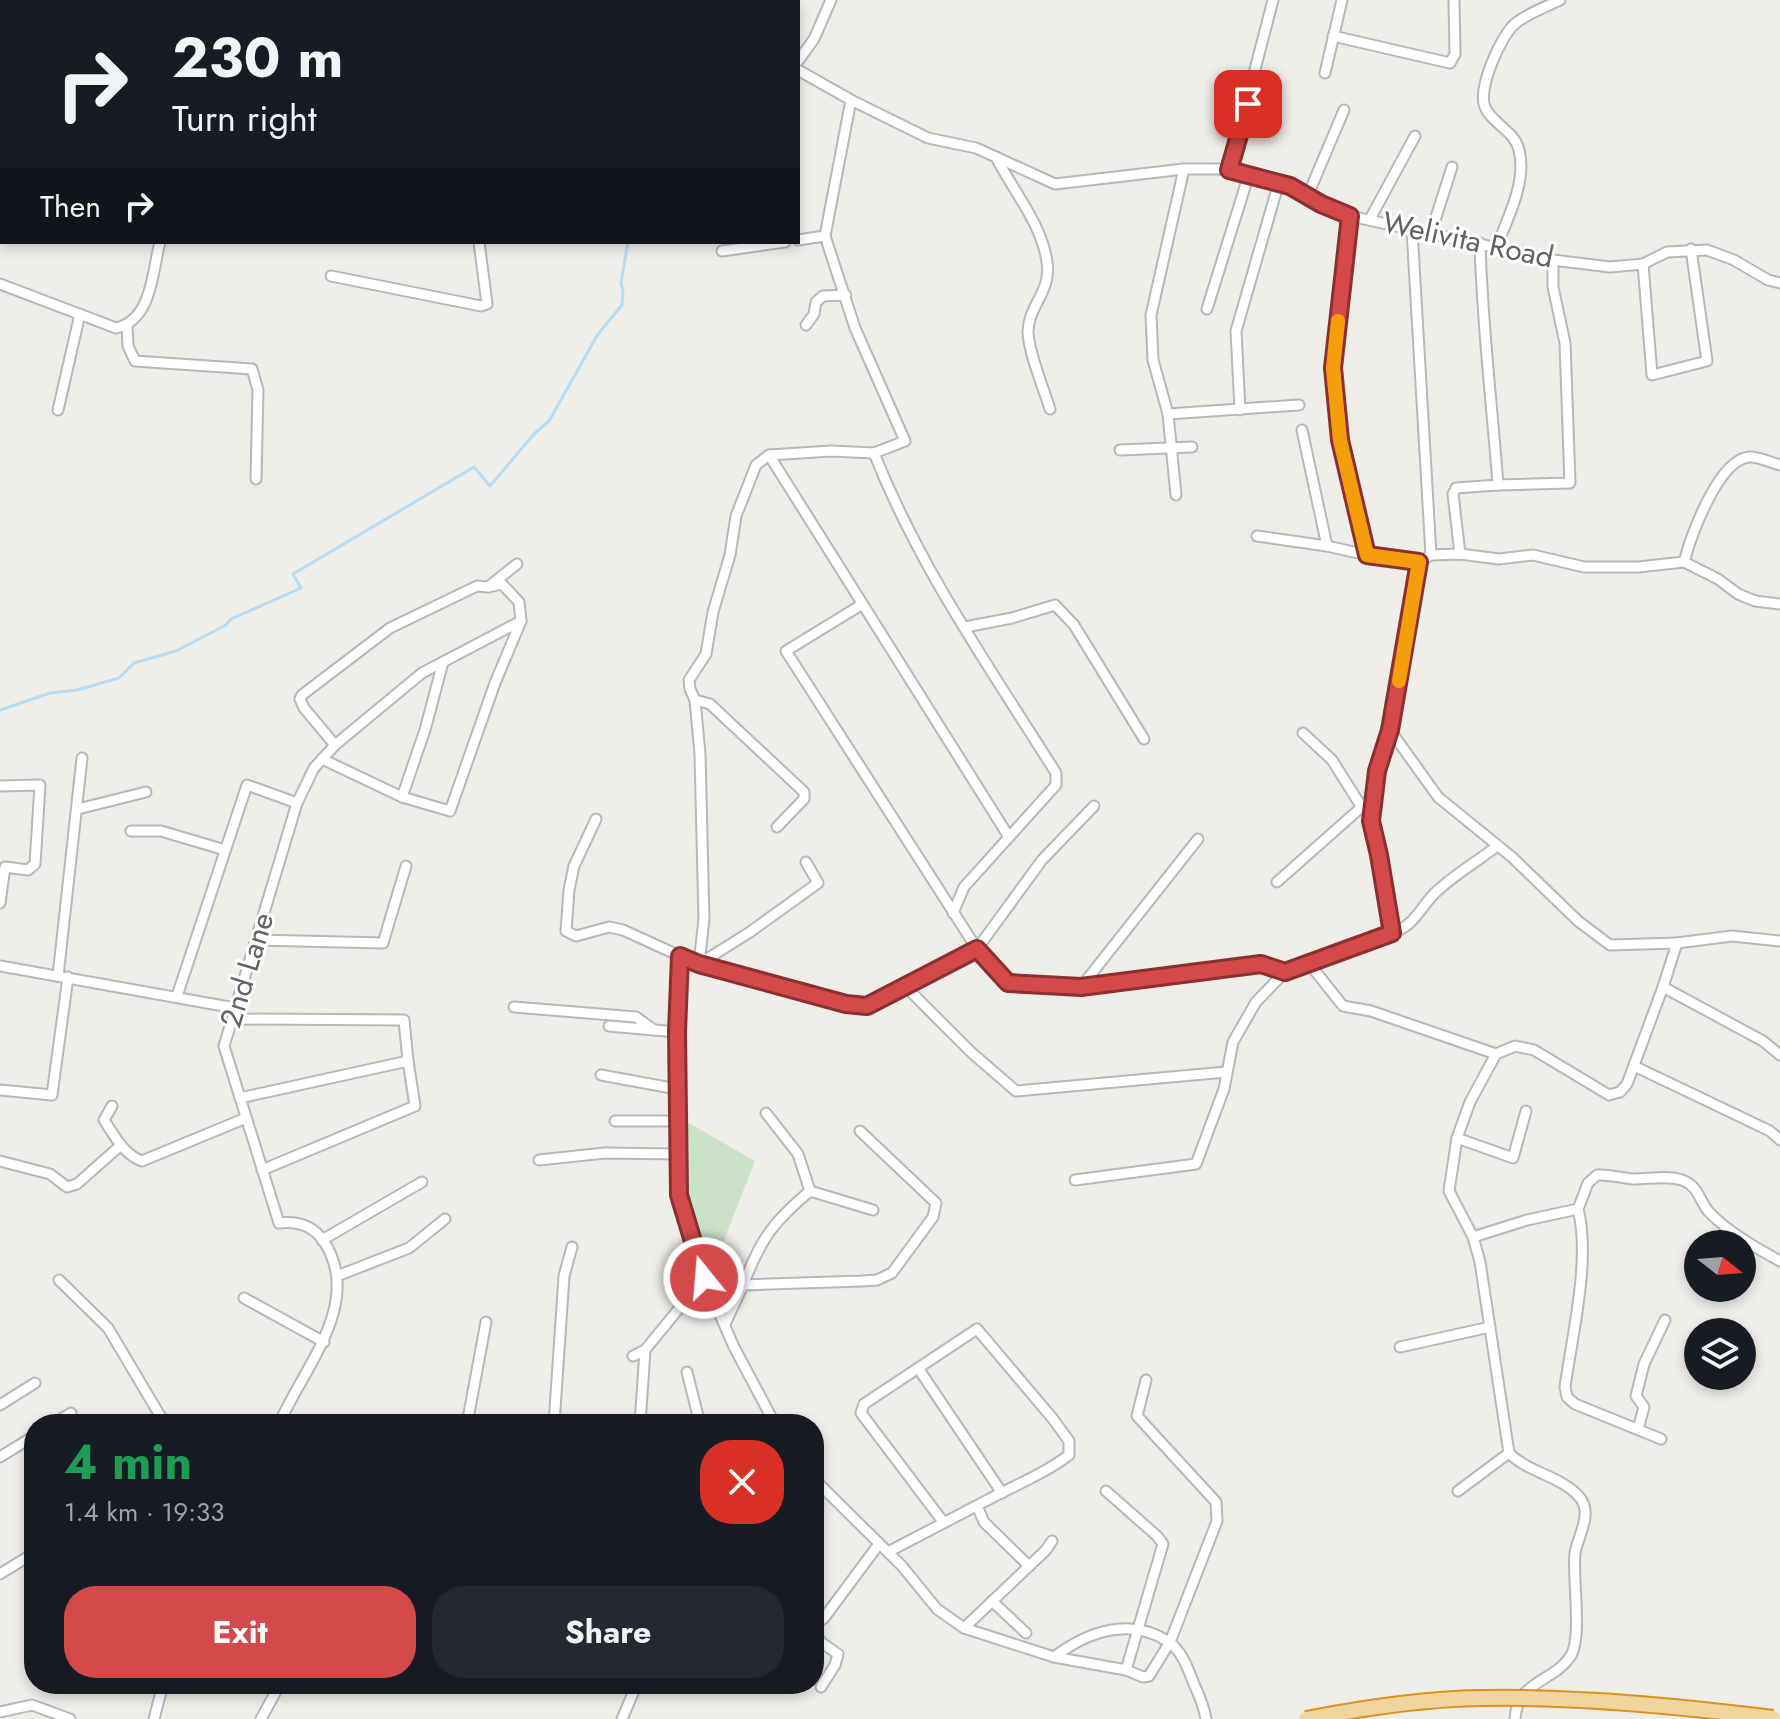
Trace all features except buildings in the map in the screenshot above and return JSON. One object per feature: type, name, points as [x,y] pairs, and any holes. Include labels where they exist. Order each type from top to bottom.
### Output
[{"type":"highway","points":[[1306,1719],[1397,1704],[1481,1698],[1667,1705],[1773,1718]]},
{"type":"street","points":[[800,58],[814,39],[831,0]]},
{"type":"street","points":[[1229,170],[1273,0]]},
{"type":"street","points":[[1325,73],[1342,0]]},
{"type":"street","points":[[1333,36],[1450,63],[1455,54],[1454,0]]},
{"type":"street","points":[[1497,246],[1519,188],[1520,156],[1519,147],[1511,134],[1485,110],[1484,85],[1505,37],[1516,23],[1560,0]]},
{"type":"street","name":"Welivita Road","points":[[800,71],[928,138],[976,148],[1062,185],[1184,169],[1229,170],[1279,182],[1350,216],[1553,260],[1610,267],[1643,264],[1667,252],[1691,249]]},
{"type":"street","points":[[699,964],[704,919],[700,754],[695,700],[689,680],[706,654],[713,612],[730,555],[736,516],[756,465],[769,455],[831,451],[874,453],[905,441],[855,328],[825,236],[851,100]]},
{"type":"street","points":[[1308,195],[1344,110]]},
{"type":"street","points":[[1370,219],[1415,136]]},
{"type":"street","points":[[996,157],[1043,243],[1048,263],[1047,285],[1031,315],[1028,333],[1050,409]]},
{"type":"street","points":[[1433,234],[1452,167]]},
{"type":"street","points":[[1176,495],[1168,414],[1153,360],[1151,315],[1184,169]]},
{"type":"street","points":[[1207,309],[1249,174]]},
{"type":"street","points":[[1240,410],[1236,331],[1279,182]]},
{"type":"street","points":[[1350,216],[1333,368],[1340,440],[1367,555]]},
{"type":"street","points":[[1412,230],[1431,555]]},
{"type":"street","points":[[800,240],[825,236]]},
{"type":"street","points":[[1480,243],[1481,309],[1498,485]]},
{"type":"street","points":[[0,284],[116,328],[127,326],[138,317],[145,305],[160,244]]},
{"type":"street","points":[[331,276],[481,306],[487,304],[479,244]]},
{"type":"street","points":[[722,251],[771,244]]},
{"type":"street","points":[[1643,264],[1652,375],[1707,361],[1691,249],[1720,255],[1780,283]]},
{"type":"street","points":[[1460,554],[1453,494],[1456,488],[1570,483],[1565,343],[1553,287],[1553,260]]},
{"type":"street","points":[[806,325],[814,314],[816,302],[823,296],[846,295]]},
{"type":"street","points":[[58,410],[80,314]]},
{"type":"street","points":[[127,326],[128,346],[135,361],[252,369],[258,390],[256,479]]},
{"type":"street","points":[[1168,414],[1299,405]]},
{"type":"street","points":[[1302,430],[1327,546]]},
{"type":"street","points":[[1120,450],[1192,447]]},
{"type":"street","points":[[874,453],[926,566],[1056,773],[1056,785],[964,887],[953,913]]},
{"type":"street","points":[[769,455],[1009,837]]},
{"type":"street","points":[[1684,562],[1690,537],[1724,472],[1737,461],[1750,457],[1780,465]]},
{"type":"street","points":[[1257,536],[1419,562],[1431,555],[1460,554],[1499,559],[1533,555],[1584,567],[1638,567],[1684,562],[1718,579],[1738,594],[1755,601],[1780,604]]},
{"type":"street","points":[[1392,933],[1371,821],[1377,771],[1390,730],[1419,562]]},
{"type":"street","points":[[488,587],[517,564]]},
{"type":"street","points":[[322,759],[402,797],[450,811],[495,683],[521,621],[519,602],[502,584],[477,586],[390,628],[302,695],[300,699],[304,708],[335,745]]},
{"type":"street","points":[[861,605],[786,651],[977,949],[1008,983],[1081,987],[1261,964],[1285,972]]},
{"type":"street","points":[[965,627],[1012,618],[1055,605],[1074,625],[1144,739]]},
{"type":"street","name":"2nd Lane","points":[[322,1240],[317,1232],[296,1221],[279,1223],[224,1046],[297,803],[314,768],[335,745],[422,673],[521,621]]},
{"type":"street","points":[[402,797],[425,730],[443,662]]},
{"type":"street","points":[[695,700],[710,704],[804,792],[804,799],[777,827]]},
{"type":"street","points":[[1390,730],[1438,797],[1513,858],[1578,921],[1610,945],[1677,943],[1732,936],[1780,941]]},
{"type":"street","points":[[1303,733],[1332,760],[1361,806]]},
{"type":"street","points":[[0,1090],[52,1095],[82,758]]},
{"type":"street","points":[[0,786],[40,785],[35,864],[28,870],[5,867],[0,903]]},
{"type":"street","points":[[177,996],[247,785],[297,803]]},
{"type":"street","points":[[78,809],[146,792]]},
{"type":"street","points":[[1277,882],[1374,796]]},
{"type":"street","points":[[596,819],[574,866],[566,931],[576,936],[609,927],[623,930],[699,964],[846,1004],[867,1006],[977,949],[1042,860],[1094,806]]},
{"type":"street","points":[[131,831],[161,831],[225,850]]},
{"type":"street","points":[[1081,987],[1198,839]]},
{"type":"street","points":[[1075,1180],[1196,1164],[1224,1089],[1233,1042],[1256,1002],[1285,972],[1403,930],[1423,911],[1433,896],[1497,846]]},
{"type":"street","points":[[699,964],[818,883],[806,862]]},
{"type":"street","points":[[257,940],[383,943],[406,866]]},
{"type":"street","points":[[1515,1719],[1515,1709],[1525,1691],[1571,1657],[1576,1639],[1575,1553],[1586,1514],[1580,1498],[1509,1453],[1480,1262],[1473,1237],[1449,1191],[1457,1138],[1470,1102],[1496,1054],[1515,1046],[1534,1050],[1609,1095],[1620,1092],[1634,1066],[1677,943]]},
{"type":"street","points":[[680,956],[677,1032],[679,1195],[704,1278],[734,1347],[770,1414]]},
{"type":"street","points":[[1308,962],[1343,1006],[1371,1011],[1496,1054]]},
{"type":"street","points":[[0,966],[235,1008]]},
{"type":"street","points":[[905,986],[972,1053],[1016,1091],[1226,1072]]},
{"type":"street","points":[[1663,987],[1763,1041],[1780,1055]]},
{"type":"street","points":[[514,1007],[636,1017],[654,1030]]},
{"type":"street","points":[[233,1019],[404,1020],[415,1106],[262,1170]]},
{"type":"street","points":[[609,1026],[677,1032]]},
{"type":"street","points":[[240,1098],[408,1061]]},
{"type":"street","points":[[1634,1066],[1770,1131],[1780,1140]]},
{"type":"street","points":[[601,1075],[677,1089]]},
{"type":"street","points":[[112,1106],[104,1120],[133,1158],[142,1161],[246,1118]]},
{"type":"street","points":[[1457,1138],[1513,1158],[1526,1111]]},
{"type":"street","points":[[766,1113],[798,1154],[810,1191]]},
{"type":"street","points":[[615,1121],[678,1121]]},
{"type":"street","points":[[743,1285],[877,1280],[892,1273],[933,1217],[936,1203],[860,1131]]},
{"type":"street","points":[[0,1161],[50,1174],[67,1187],[77,1184],[121,1145]]},
{"type":"street","points":[[539,1160],[605,1153],[679,1154]]},
{"type":"street","points":[[1661,1439],[1575,1404],[1567,1397],[1565,1387],[1580,1283],[1582,1224],[1578,1209],[1588,1183],[1597,1175],[1683,1180],[1696,1189],[1707,1211],[1741,1238],[1780,1261]]},
{"type":"street","points":[[283,1414],[324,1342],[335,1307],[337,1276],[331,1253],[322,1240],[422,1182]]},
{"type":"street","points":[[810,1191],[873,1210]]},
{"type":"street","points":[[725,1324],[756,1252],[779,1217],[810,1191]]},
{"type":"street","points":[[1473,1237],[1527,1220],[1578,1209]]},
{"type":"street","points":[[337,1276],[409,1248],[445,1219]]},
{"type":"street","points":[[555,1414],[564,1276],[572,1247]]},
{"type":"street","points":[[633,1356],[645,1350],[704,1278]]},
{"type":"street","points":[[59,1280],[108,1328],[159,1414]]},
{"type":"street","points":[[244,1298],[324,1342]]},
{"type":"street","points":[[1638,1429],[1644,1407],[1636,1396],[1644,1364],[1665,1320]]},
{"type":"street","points":[[469,1414],[486,1322]]},
{"type":"street","points":[[1400,1347],[1490,1327]]},
{"type":"street","points":[[888,1552],[977,1506],[1056,1465],[1069,1455],[1069,1441],[977,1329],[864,1404],[861,1413],[944,1523]]},
{"type":"street","points":[[641,1414],[645,1350]]},
{"type":"street","points":[[918,1368],[1002,1493]]},
{"type":"street","points":[[687,1372],[698,1414]]},
{"type":"street","points":[[824,1489],[902,1566],[937,1609],[964,1628],[1054,1657],[1149,1676],[1170,1642],[1217,1521],[1219,1508],[1137,1416],[1146,1380]]},
{"type":"street","points":[[0,1405],[35,1383]]},
{"type":"street","points":[[0,1457],[24,1442]]},
{"type":"street","points":[[1458,1491],[1509,1453]]},
{"type":"street","points":[[1106,1491],[1163,1544],[1126,1670]]},
{"type":"street","points":[[977,1506],[984,1522],[1029,1566]]},
{"type":"street","points":[[964,1628],[1052,1541]]},
{"type":"street","points":[[824,1618],[879,1544]]},
{"type":"street","points":[[0,1574],[24,1559]]},
{"type":"street","points":[[992,1601],[1026,1633]]},
{"type":"street","points":[[1054,1657],[1092,1633],[1117,1628],[1139,1629],[1170,1642],[1183,1658],[1206,1719]]},
{"type":"street","points":[[824,1644],[838,1654],[824,1682]]},
{"type":"street","points":[[154,1719],[160,1694]]},
{"type":"street","points":[[261,1719],[275,1694]]},
{"type":"street","points":[[622,1719],[633,1694]]},
{"type":"street","points":[[0,1712],[32,1705],[70,1719]]},
{"type":"green space","points":[[682,1119],[755,1161],[718,1255],[692,1232],[683,1194]]},
{"type":"waterway","points":[[0,710],[50,693],[77,690],[119,678],[134,663],[176,651],[226,625],[231,619],[301,588],[293,574],[474,467],[490,486],[549,421],[598,334],[622,305],[621,283],[628,244]]},
{"type":"slow traffic","points":[[1338,321],[1333,368],[1340,440],[1367,555],[1419,562],[1399,681]]},
{"type":"route","points":[[704,1278],[679,1195],[677,1032],[680,956],[699,964],[846,1004],[867,1006],[977,949],[1008,983],[1081,987],[1261,964],[1285,972],[1392,933],[1371,821],[1377,771],[1390,730],[1419,562],[1367,555],[1340,440],[1333,368],[1350,216],[1290,186],[1229,170],[1248,104]]}]
